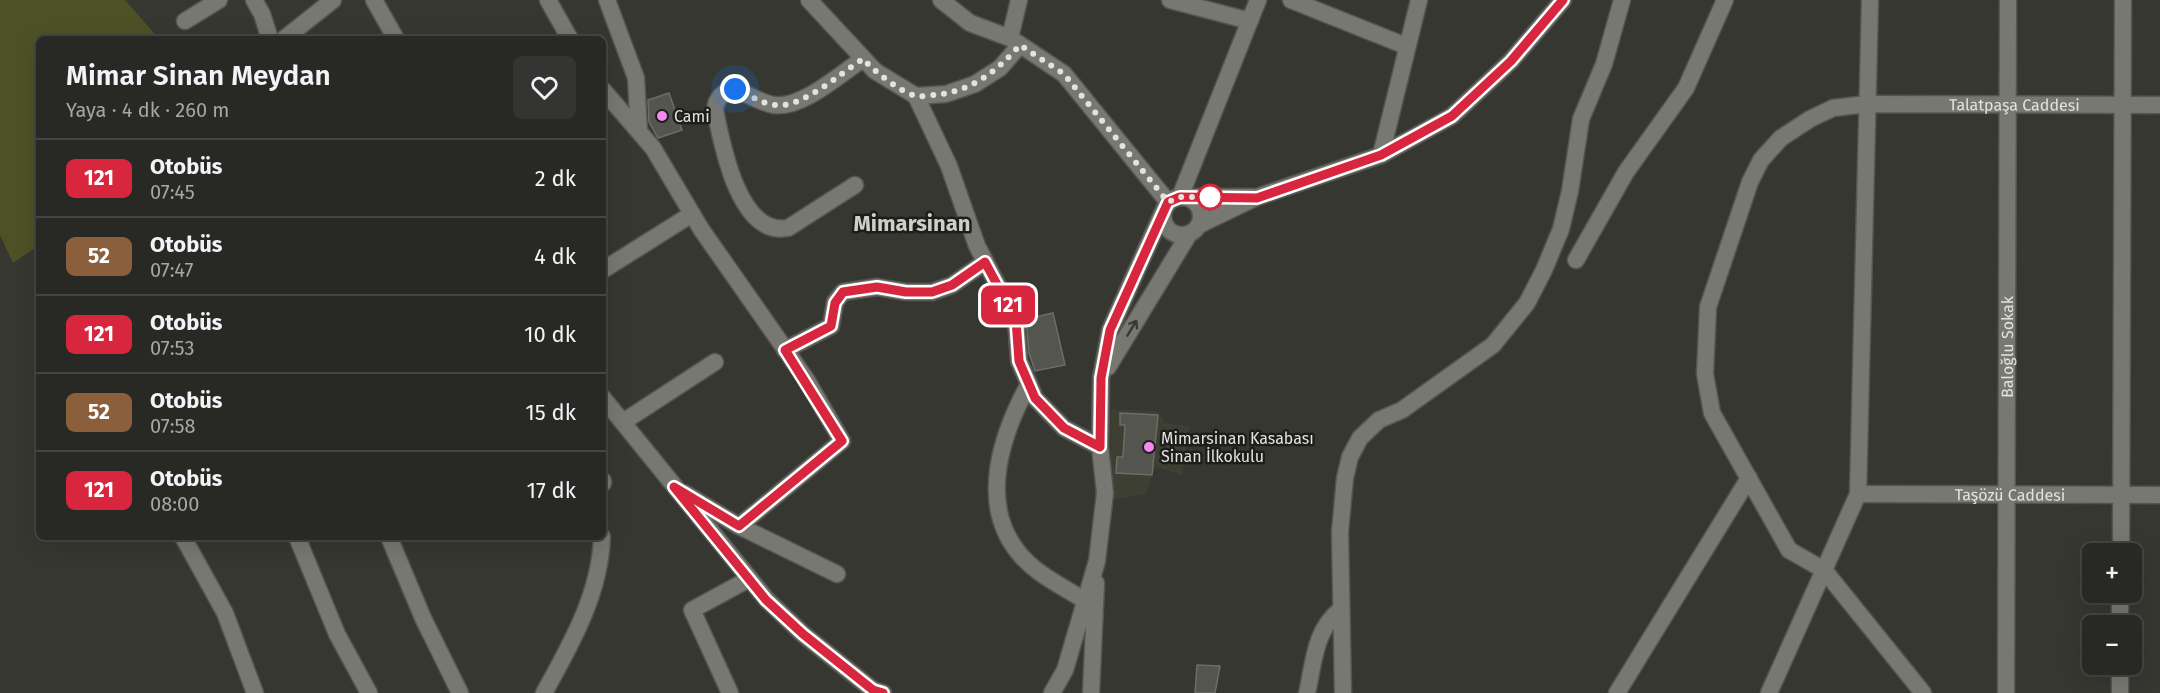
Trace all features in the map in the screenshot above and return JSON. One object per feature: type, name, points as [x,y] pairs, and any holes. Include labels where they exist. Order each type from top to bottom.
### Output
[{"type":"street","points":[[185,21],[219,0]]},
{"type":"street","points":[[254,0],[262,14],[269,36]]},
{"type":"street","points":[[288,36],[333,0]]},
{"type":"street","points":[[374,0],[394,36]]},
{"type":"street","points":[[548,0],[568,36]]},
{"type":"street","points":[[607,0],[636,78],[639,131]]},
{"type":"street","points":[[809,0],[875,71],[916,96],[949,166],[977,246],[1016,320],[1019,361],[1035,398],[1064,428],[1100,447]]},
{"type":"street","points":[[941,0],[970,23],[1015,42],[1064,74],[1175,202]]},
{"type":"street","points":[[916,96],[946,94],[975,84],[1000,68],[1015,42],[1019,0]]},
{"type":"street","points":[[1170,0],[1250,21]]},
{"type":"street","points":[[1258,0],[1166,226],[1176,234],[1194,229],[1257,198],[1381,155],[1452,116],[1511,61],[1563,0]]},
{"type":"street","points":[[1292,0],[1406,46]]},
{"type":"street","points":[[1381,155],[1419,0]]},
{"type":"street","points":[[1343,693],[1340,610],[1341,505],[1350,457],[1360,438],[1379,420],[1402,410],[1492,345],[1527,303],[1561,229],[1570,191],[1581,119],[1604,64],[1622,0]]},
{"type":"street","points":[[1576,260],[1626,172],[1686,88],[1725,0]]},
{"type":"street","points":[[1769,693],[1858,494],[1870,0]]},
{"type":"street","name":"Baloğlu Sokak","points":[[2006,693],[2010,105],[2008,0]]},
{"type":"street","points":[[2121,543],[2123,0]]},
{"type":"street","points":[[855,185],[788,228],[779,230],[763,226],[752,212],[725,162],[715,110],[718,98],[723,93],[735,89],[771,104],[784,106],[798,102],[863,59]]},
{"type":"street","points":[[606,93],[653,148],[692,214],[785,350],[842,441],[739,526]]},
{"type":"street","name":"Talatpaşa Caddesi","points":[[1824,570],[1789,550],[1712,413],[1704,351],[1708,307],[1750,182],[1768,150],[1795,128],[1833,108],[1867,104],[2160,105]]},
{"type":"street","points":[[1175,202],[1257,198]]},
{"type":"street","points":[[1101,378],[1194,229],[1200,211],[1193,200],[1175,202]]},
{"type":"street","points":[[1091,693],[1097,561],[1105,493],[1100,447],[1101,378],[1110,330],[1175,202]]},
{"type":"street","points":[[606,268],[692,214]]},
{"type":"street","points":[[785,350],[831,326],[835,303],[843,292],[877,287],[906,292],[932,292],[952,285],[985,262]]},
{"type":"street","points":[[623,422],[715,362]]},
{"type":"street","points":[[1029,384],[1011,417],[1000,452],[997,488],[999,511],[1006,533],[1018,553],[1049,579],[1084,600]]},
{"type":"street","points":[[606,402],[749,579],[803,634],[873,690],[883,693]]},
{"type":"street","points":[[1617,693],[1749,478]]},
{"type":"street","points":[[674,487],[739,526],[837,574]]},
{"type":"street","name":"Taşözü Caddesi","points":[[1858,494],[2160,495]]},
{"type":"street","points":[[185,540],[225,613],[255,693]]},
{"type":"street","points":[[298,540],[337,634],[369,693]]},
{"type":"street","points":[[390,540],[423,618],[460,693]]},
{"type":"street","points":[[544,693],[582,626],[601,555],[602,540]]},
{"type":"street","points":[[1052,693],[1065,670],[1097,561]]},
{"type":"street","points":[[1824,570],[1923,693]]},
{"type":"street","points":[[730,693],[692,610],[749,579]]},
{"type":"street","points":[[1307,693],[1319,636],[1327,622],[1340,610]]},
{"type":"street","points":[[2120,675],[2120,693]]},
{"type":"shaded area","name":"Mimarsinan Kasabası Sinan İlkokulu","points":[[1111,409],[1157,411],[1165,423],[1190,426],[1182,475],[1155,467],[1146,494],[1110,500]]},
{"type":"green space","points":[[0,0],[125,0],[156,36],[36,36],[36,247],[13,263],[0,235]]},
{"type":"building","name":"Cami","points":[[669,93],[682,130],[658,138],[649,122],[648,100]]},
{"type":"building","points":[[1053,313],[1065,365],[1035,371],[1029,353],[1026,319]]},
{"type":"building","points":[[1120,413],[1158,415],[1152,475],[1116,473],[1117,457],[1123,457],[1125,425],[1120,425]]},
{"type":"building","points":[[1197,665],[1220,666],[1215,693],[1195,693]]},
{"type":"bus line","name":"121","points":[[883,693],[873,690],[803,634],[766,600],[674,487],[739,526],[842,441],[806,380],[785,350],[831,326],[835,314],[835,303],[843,292],[877,287],[906,292],[932,292],[952,285],[985,262],[1016,320],[1019,361],[1035,398],[1064,428],[1100,447],[1101,378],[1110,330],[1168,202],[1180,197],[1257,198],[1381,155],[1452,116],[1511,61],[1563,0]]},
{"type":"place","name":"Cami","points":[[662,116]]},
{"type":"place","name":"Mimarsinan Kasabası Sinan İlkokulu","points":[[1149,447]]},
{"type":"district","name":"Mimarsinan","points":[[912,223]]},
{"type":"route","points":[[735,89],[771,104],[784,106],[798,102],[863,59],[875,71],[916,96],[946,94],[975,84],[1000,68],[1020,45],[1064,74],[1168,202],[1180,197],[1210,197]]}]
